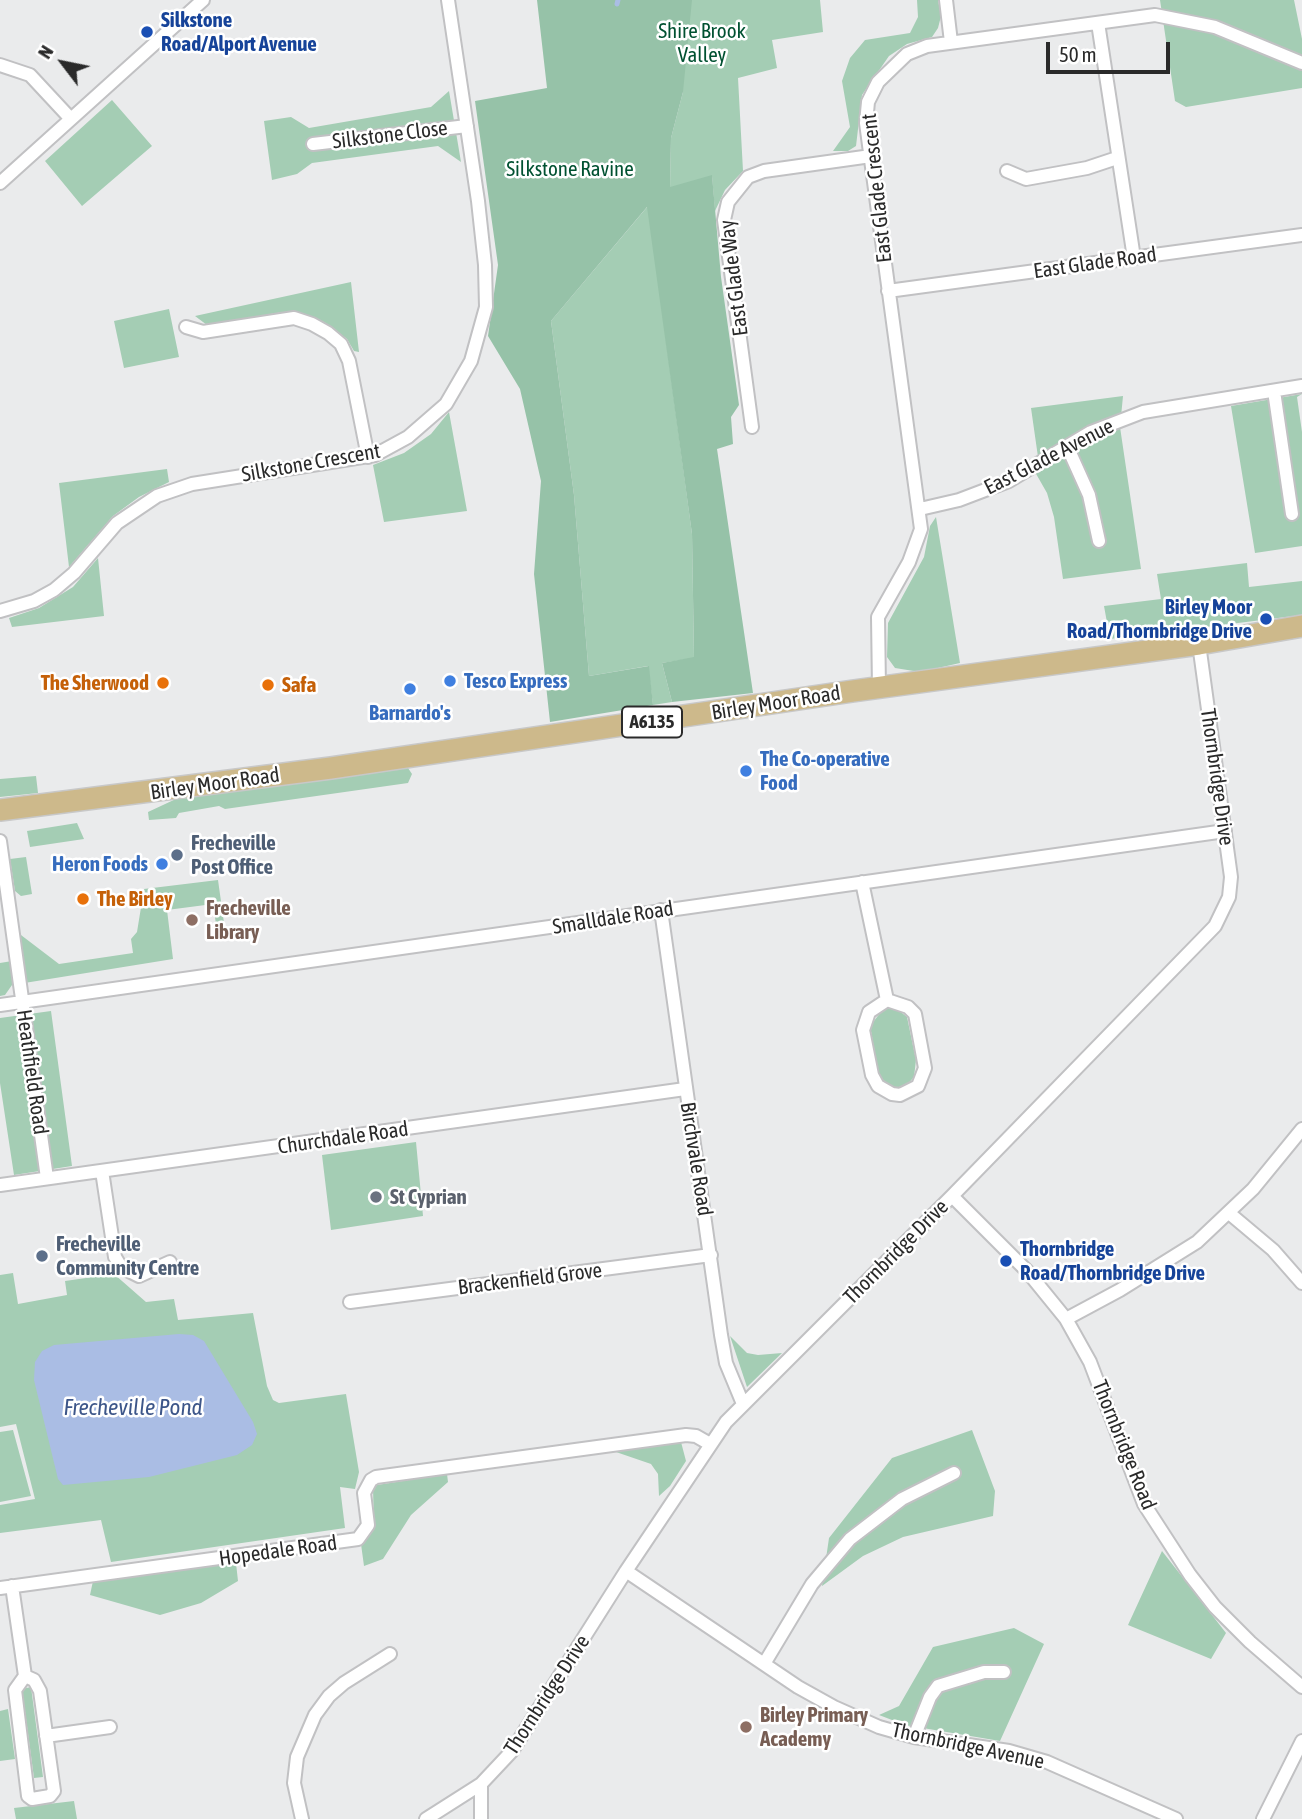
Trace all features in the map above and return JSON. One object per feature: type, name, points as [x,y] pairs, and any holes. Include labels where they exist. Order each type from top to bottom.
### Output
[{"type":"main road","name":"Birley Moor Road","points":[[0,810],[318,770],[1199,644],[1302,626]]},
{"type":"street","points":[[0,183],[203,0]]},
{"type":"street","name":"Silkstone Crescent","points":[[0,611],[34,601],[54,590],[74,573],[117,523],[157,496],[192,484],[368,457],[408,438],[446,404],[471,361],[486,307],[485,265],[448,0]]},
{"type":"street","points":[[946,0],[950,43]]},
{"type":"street","name":"East Glade Crescent","points":[[879,688],[878,617],[917,545],[920,509],[871,156],[868,102],[878,82],[907,54],[927,46],[1155,15],[1215,27],[1302,63]]},
{"type":"street","points":[[1098,23],[1134,258]]},
{"type":"street","points":[[0,65],[30,75],[70,118]]},
{"type":"street","name":"Silkstone Close","points":[[313,144],[467,126]]},
{"type":"street","name":"East Glade Way","points":[[752,427],[724,220],[728,202],[748,177],[764,171],[871,156]]},
{"type":"street","points":[[1007,171],[1026,179],[1087,168],[1117,158]]},
{"type":"street","name":"East Glade Road","points":[[888,291],[1302,235]]},
{"type":"street","points":[[186,327],[203,332],[294,318],[328,333],[341,344],[349,361],[368,457]]},
{"type":"street","name":"East Glade Avenue","points":[[920,509],[959,500],[1009,481],[1091,432],[1143,412],[1302,386]]},
{"type":"street","points":[[1275,391],[1292,514]]},
{"type":"street","points":[[1067,446],[1089,495],[1099,541]]},
{"type":"street","name":"Thornbridge Drive","points":[[426,1819],[481,1784],[512,1751],[626,1570],[710,1444],[743,1404],[952,1196],[1215,926],[1229,897],[1231,877],[1199,644]]},
{"type":"street","name":"Smalldale Road","points":[[0,1005],[1225,831]]},
{"type":"street","name":"Heathfield Road","points":[[0,841],[47,1178]]},
{"type":"street","points":[[862,882],[887,1000]]},
{"type":"street","name":"Birchvale Road","points":[[661,910],[726,1363],[743,1404]]},
{"type":"street","points":[[887,1000],[908,1007],[915,1014],[925,1068],[918,1086],[900,1095],[892,1094],[878,1086],[872,1075],[863,1030],[869,1012],[887,1000]]},
{"type":"street","name":"Churchdale Road","points":[[0,1185],[685,1089]]},
{"type":"street","points":[[1066,1319],[1156,1269],[1196,1242],[1253,1189],[1302,1129]]},
{"type":"street","points":[[102,1171],[115,1257],[121,1267],[139,1276],[170,1262]]},
{"type":"street","name":"Thornbridge Road","points":[[952,1196],[1027,1272],[1066,1319],[1090,1362],[1144,1504],[1215,1607],[1280,1671],[1302,1687]]},
{"type":"street","points":[[1229,1213],[1273,1250],[1302,1283]]},
{"type":"street","name":"Brackenfield Grove","points":[[350,1302],[711,1255]]},
{"type":"street","name":"Hopedale Road","points":[[6,1587],[358,1539],[368,1525],[364,1493],[376,1477],[686,1435],[696,1436],[710,1444]]},
{"type":"street","points":[[764,1664],[811,1584],[850,1539],[902,1499],[954,1473]]},
{"type":"street","name":"Thornbridge Avenue","points":[[626,1570],[764,1664],[834,1707],[878,1727],[914,1737],[1009,1751],[1047,1762],[1176,1819]]},
{"type":"street","points":[[6,1587],[25,1676],[15,1690],[28,1796],[32,1799],[50,1796],[54,1791],[40,1691],[34,1680],[25,1676]]},
{"type":"street","points":[[302,1819],[294,1783],[297,1757],[315,1715],[329,1696],[344,1683],[390,1654]]},
{"type":"street","points":[[914,1737],[930,1697],[938,1686],[984,1672],[1004,1672]]},
{"type":"street","points":[[46,1736],[110,1727]]},
{"type":"street","points":[[1263,1819],[1302,1741]]},
{"type":"street","points":[[481,1784],[481,1819]]},
{"type":"green space","name":"Silkstone Ravine","points":[[537,0],[692,0],[683,92],[671,138],[670,187],[712,175],[721,277],[739,405],[731,417],[733,444],[717,449],[753,693],[672,702],[662,663],[694,657],[692,534],[647,207],[551,321],[574,495],[589,676],[649,666],[653,705],[550,722],[534,574],[541,481],[520,389],[488,336],[498,265],[475,101],[547,88]]},
{"type":"green space","name":"Shire Brook Valley","points":[[625,0],[820,0],[823,32],[772,40],[777,68],[738,78],[743,171],[725,190],[715,211],[712,176],[670,188],[671,138],[683,92]]},
{"type":"green space","points":[[917,0],[938,0],[941,16],[938,28],[932,37],[907,44],[889,56],[862,95],[856,146],[848,151],[833,151],[850,127],[842,81],[850,58],[865,40],[910,33],[918,17]]},
{"type":"green space","points":[[1160,0],[1294,0],[1302,39],[1302,88],[1186,107],[1175,101]]},
{"type":"green space","points":[[449,91],[461,162],[438,146],[312,163],[297,174],[272,180],[264,121],[291,117],[309,128],[431,107]]},
{"type":"green space","points":[[112,100],[152,146],[82,206],[45,161]]},
{"type":"green space","points":[[648,206],[692,534],[694,658],[662,663],[672,702],[653,705],[648,666],[589,676],[574,495],[551,321]]},
{"type":"green space","points":[[351,282],[359,352],[354,351],[347,339],[331,327],[305,314],[283,312],[207,325],[195,316]]},
{"type":"green space","points":[[169,309],[179,357],[124,368],[114,321]]},
{"type":"green space","points":[[1302,394],[1297,397],[1302,432],[1302,546],[1255,553],[1231,406]]},
{"type":"green space","points":[[1123,396],[1120,427],[1141,569],[1063,579],[1054,517],[1047,493],[1035,472],[1038,457],[1031,408]]},
{"type":"green space","points":[[449,412],[467,511],[384,522],[373,465],[404,453],[431,434]]},
{"type":"green space","points":[[167,469],[169,482],[139,497],[113,516],[69,567],[59,483]]},
{"type":"green space","points":[[936,517],[960,663],[920,672],[895,668],[887,657],[888,623],[924,557],[930,526]]},
{"type":"green space","points":[[98,558],[104,616],[12,627],[9,618],[39,608],[73,587]]},
{"type":"green space","points":[[1247,563],[1249,587],[1302,581],[1302,615],[1110,639],[1104,606],[1161,599],[1157,574]]},
{"type":"green space","points":[[408,768],[412,774],[408,783],[225,809],[219,806],[179,813],[176,818],[149,820],[148,812],[178,798]]},
{"type":"green space","points":[[36,776],[38,793],[0,797],[0,779]]},
{"type":"green space","points":[[77,823],[84,839],[30,847],[27,831]]},
{"type":"green space","points":[[26,857],[32,894],[21,896],[15,891],[10,859]]},
{"type":"green space","points":[[218,880],[225,930],[217,931],[213,904],[167,910],[173,959],[12,985],[5,995],[0,996],[0,963],[24,959],[17,932],[59,964],[133,953],[131,939],[137,932],[144,889]]},
{"type":"green space","points":[[884,1008],[897,1009],[907,1017],[916,1060],[914,1077],[906,1086],[895,1089],[880,1080],[870,1026]]},
{"type":"green space","points":[[51,1011],[72,1166],[14,1175],[0,1083],[0,1018]]},
{"type":"green space","points":[[416,1142],[423,1216],[331,1230],[322,1155]]},
{"type":"green space","points":[[13,1273],[18,1304],[67,1295],[65,1281],[114,1274],[146,1302],[174,1299],[178,1320],[253,1313],[267,1386],[273,1400],[279,1403],[346,1394],[359,1472],[355,1489],[340,1487],[345,1528],[111,1562],[101,1520],[0,1533],[0,1505],[35,1499],[16,1424],[0,1427],[0,1275]]},
{"type":"green space","points":[[730,1336],[747,1353],[782,1353],[747,1387]]},
{"type":"green space","points":[[13,1430],[31,1496],[0,1502],[0,1432]]},
{"type":"green space","points":[[972,1430],[995,1491],[993,1516],[903,1537],[863,1556],[822,1586],[829,1538],[892,1458]]},
{"type":"green space","points":[[681,1442],[686,1461],[670,1486],[659,1496],[658,1474],[651,1464],[616,1452]]},
{"type":"green space","points":[[447,1474],[448,1482],[411,1515],[383,1559],[364,1566],[361,1544],[374,1525],[373,1489],[377,1485]]},
{"type":"green space","points":[[1162,1551],[1226,1633],[1211,1659],[1128,1625]]},
{"type":"green space","points":[[236,1563],[238,1581],[201,1603],[160,1615],[90,1595],[93,1581]]},
{"type":"green space","points":[[1014,1628],[1044,1644],[1000,1741],[905,1725],[879,1715],[899,1706],[933,1647]]},
{"type":"green space","points":[[31,1687],[43,1777],[34,1778],[22,1689]]},
{"type":"green space","points":[[8,1709],[15,1759],[0,1761],[0,1711]]},
{"type":"green space","points":[[74,1801],[77,1819],[16,1819],[14,1808]]},
{"type":"water","name":"Frecheville Pond","points":[[193,1335],[204,1341],[253,1422],[257,1434],[252,1445],[237,1455],[149,1477],[63,1485],[58,1479],[34,1380],[35,1362],[42,1351],[54,1345]]},
{"type":"waterway","points":[[617,4],[618,0]]},
{"type":"place","name":"Silkstone Road/Alport Avenue","points":[[147,32]]},
{"type":"place","name":"Birley Moor Road/Thornbridge Drive","points":[[1266,619]]},
{"type":"place","name":"Tesco Express","points":[[450,681]]},
{"type":"place","name":"The Sherwood","points":[[163,683]]},
{"type":"place","name":"Safa","points":[[268,685]]},
{"type":"place","name":"Barnardo's","points":[[410,689]]},
{"type":"place","name":"The Co-operative Food","points":[[746,771]]},
{"type":"place","name":"Frecheville Post Office","points":[[177,855]]},
{"type":"place","name":"Heron Foods","points":[[162,864]]},
{"type":"place","name":"The Birley","points":[[83,899]]},
{"type":"place","name":"Frecheville Library","points":[[192,920]]},
{"type":"place","name":"St Cyprian","points":[[376,1197]]},
{"type":"place","name":"Frecheville Community Centre","points":[[42,1256]]},
{"type":"place","name":"Thornbridge Road/Thornbridge Drive","points":[[1006,1261]]},
{"type":"place","name":"Birley Primary Academy","points":[[746,1727]]}]
